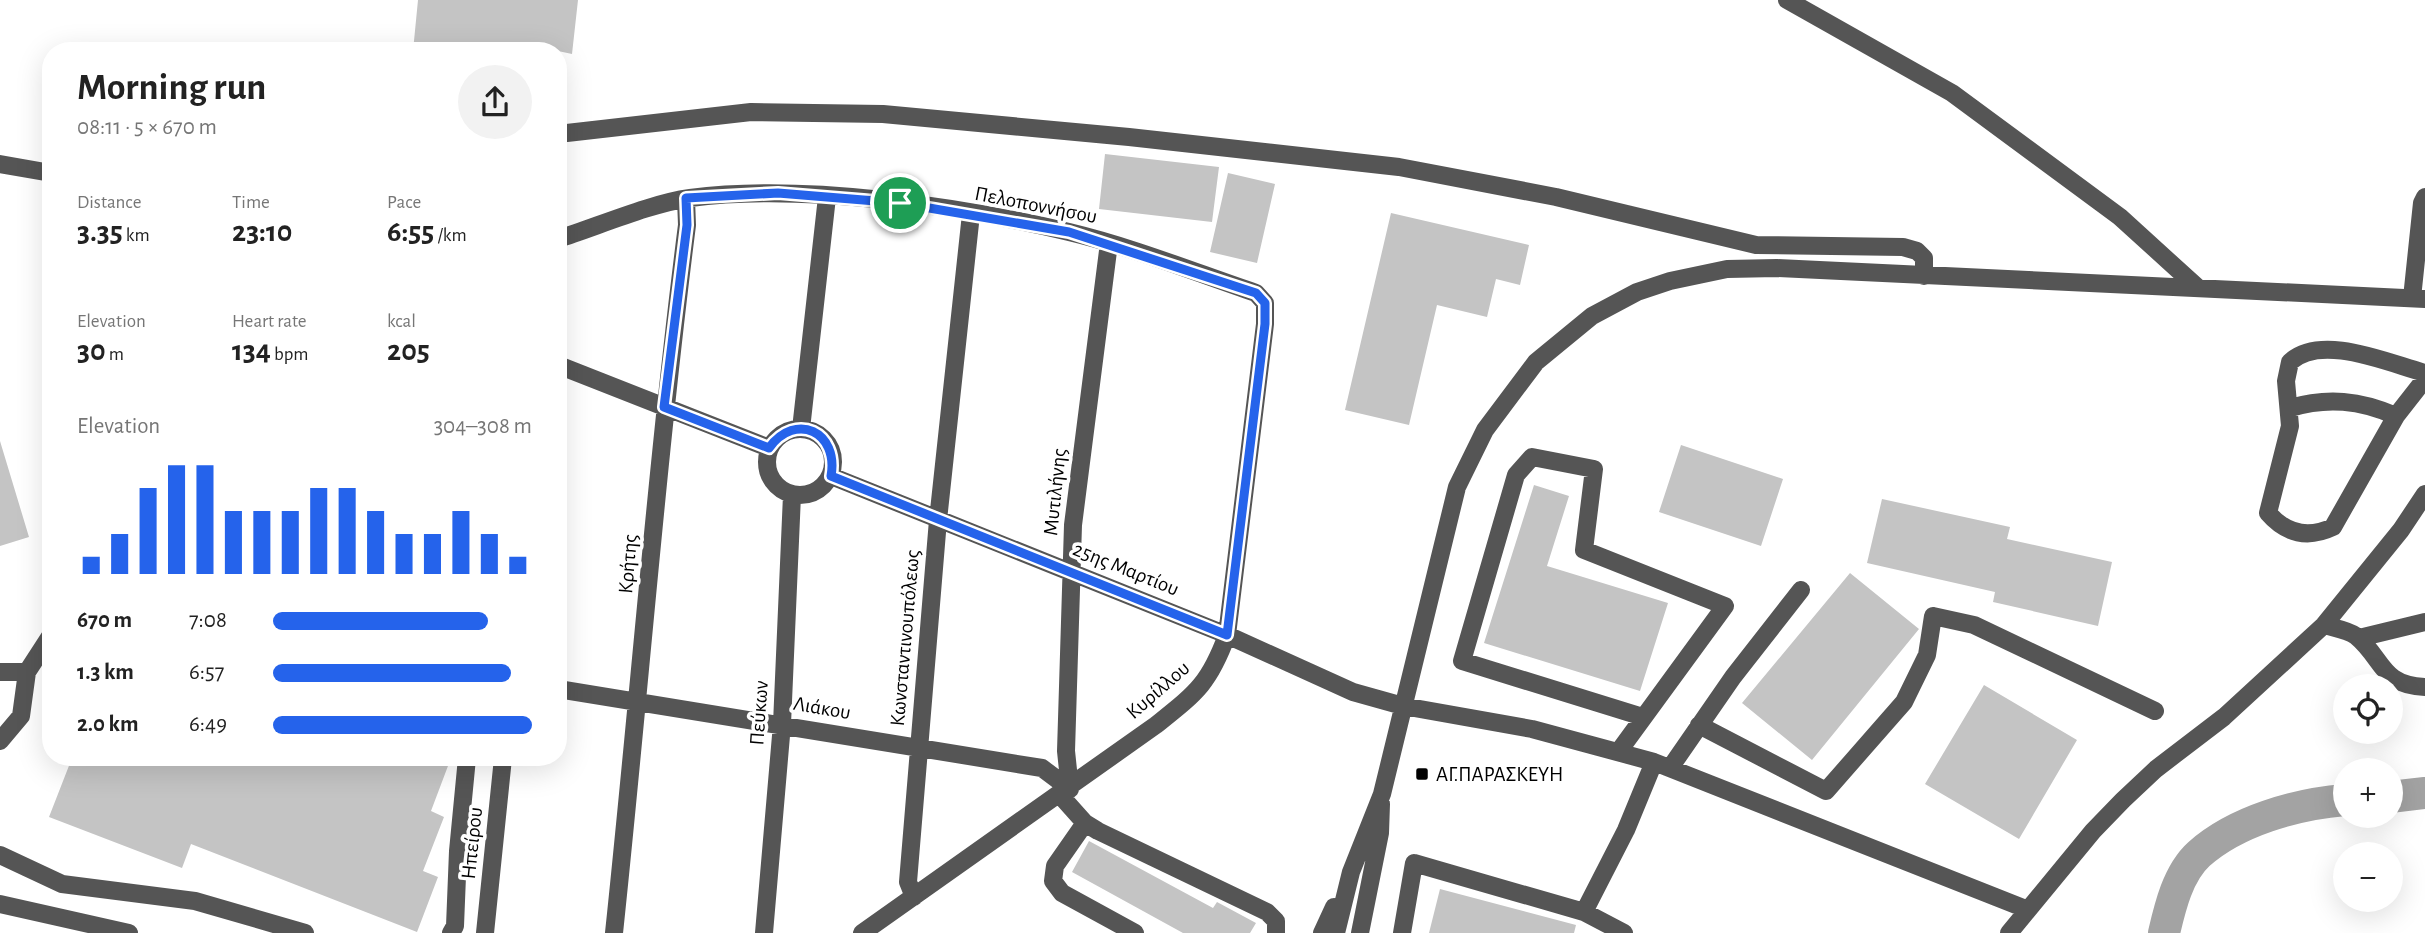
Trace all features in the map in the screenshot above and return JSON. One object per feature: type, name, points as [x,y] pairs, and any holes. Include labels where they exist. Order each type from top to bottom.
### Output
[{"type":"street","points":[[1787,0],[1952,93],[2120,217],[2197,287]]},
{"type":"street","points":[[567,133],[751,112],[883,114],[1129,137],[1399,167],[1556,197],[1756,245],[1903,247],[1917,251],[1924,258],[1924,276]]},
{"type":"street","points":[[0,163],[42,171]]},
{"type":"street","name":"Πελοποννήσου","points":[[567,236],[686,198],[778,193],[900,203],[1069,232],[1110,243],[1256,293],[1265,303]]},
{"type":"street","points":[[802,429],[827,197]]},
{"type":"street","points":[[1322,933],[1351,872],[1382,794],[1457,487],[1485,430],[1535,362],[1592,316],[1637,292],[1670,281],[1727,270],[1777,268],[2419,298],[2422,203],[2425,197]]},
{"type":"street","name":"Κρήτης","points":[[614,933],[639,702],[664,407],[687,225],[686,198]]},
{"type":"street","name":"Κωνσταντινουπόλεως","points":[[914,897],[908,883],[937,520],[971,214]]},
{"type":"street","name":"Μυτιλήνης","points":[[1065,792],[1073,526],[1110,243]]},
{"type":"street","name":"Κυρίλλου","points":[[862,933],[1065,792],[1198,691],[1214,669],[1227,635],[1265,324],[1265,303]]},
{"type":"street","points":[[2425,373],[2335,349],[2312,349],[2290,362],[2286,381],[2290,408],[2284,455],[2268,513],[2284,529],[2305,534],[2333,527],[2396,416],[2425,379]]},
{"type":"street","points":[[567,369],[769,448]]},
{"type":"street","points":[[2290,408],[2339,401],[2368,405],[2396,416]]},
{"type":"street","points":[[802,429],[817,433],[829,444],[834,460],[831,476],[821,488],[808,495],[792,495],[779,489],[770,477],[766,463],[769,448],[777,438],[788,430],[802,429]]},
{"type":"street","points":[[1619,751],[1725,606],[1584,550],[1594,469],[1532,457],[1516,475],[1462,662],[1643,717]]},
{"type":"street","name":"25ης Μαρτίου","points":[[831,476],[1227,635],[1353,692],[1403,706],[1532,729],[1619,751],[1662,765],[2026,909]]},
{"type":"street","points":[[2008,933],[2123,800],[2156,769],[2224,717],[2324,625],[2401,530],[2425,494]]},
{"type":"street","name":"Πεύκων","points":[[764,933],[782,724],[792,495]]},
{"type":"street","points":[[1584,912],[1662,765],[1699,725],[1801,590]]},
{"type":"street","points":[[1699,725],[1826,791],[1904,702],[1927,655],[1933,616],[1974,625],[2155,711]]},
{"type":"street","points":[[2359,638],[2425,622]]},
{"type":"street","points":[[2324,625],[2359,638],[2385,673],[2406,686],[2425,687]]},
{"type":"street","points":[[0,741],[21,716],[27,672],[42,649]]},
{"type":"street","points":[[0,672],[27,672]]},
{"type":"street","name":"Λιάκου","points":[[567,690],[1042,768],[1065,792],[1085,823]]},
{"type":"street","points":[[451,933],[455,926],[458,851],[466,766]]},
{"type":"street","name":"Ηπείρου","points":[[485,933],[502,766]]},
{"type":"street","points":[[1360,933],[1380,833],[1382,794]]},
{"type":"street","points":[[1135,933],[1062,893],[1053,881],[1055,866],[1085,823],[1267,912],[1276,921],[1276,933]]},
{"type":"street","points":[[0,855],[62,884],[195,901],[305,933]]},
{"type":"street","points":[[1402,933],[1414,863],[1584,912],[1599,927],[1624,933]]},
{"type":"street","points":[[1336,933],[1351,872]]},
{"type":"street","points":[[0,904],[129,933]]},
{"type":"building","points":[[418,0],[578,0],[572,54],[567,53],[567,42],[414,42]]},
{"type":"building","points":[[1105,154],[1219,167],[1212,222],[1099,209]]},
{"type":"building","points":[[1228,173],[1275,184],[1257,263],[1210,252]]},
{"type":"building","points":[[1391,213],[1529,245],[1520,285],[1496,279],[1487,317],[1437,305],[1409,425],[1345,410]]},
{"type":"building","points":[[0,441],[29,537],[0,546]]},
{"type":"building","points":[[1681,445],[1783,479],[1761,546],[1659,512]]},
{"type":"building","points":[[1534,485],[1569,496],[1547,566],[1668,603],[1640,691],[1484,643]]},
{"type":"building","points":[[1882,499],[2010,527],[2007,539],[2112,562],[2098,626],[1993,602],[1995,592],[1867,563]]},
{"type":"building","points":[[1850,573],[1919,629],[1812,760],[1742,703]]},
{"type":"building","points":[[1984,685],[2077,740],[2019,839],[1925,784]]},
{"type":"building","points":[[69,766],[448,766],[431,811],[444,817],[423,871],[438,877],[417,932],[191,844],[182,868],[49,817]]},
{"type":"building","points":[[1089,841],[1213,908],[1217,902],[1256,923],[1250,933],[1183,933],[1072,872]]},
{"type":"building","points":[[1440,889],[1576,925],[1574,933],[1429,933]]},
{"type":"waterway","points":[[2403,796],[2425,793]]},
{"type":"waterway","points":[[2164,933],[2180,880],[2199,854],[2214,842],[2268,816],[2307,805],[2333,801]]},
{"type":"place","name":"ΑΓ.ΠΑΡΑΣΚΕΥΗ","points":[[1422,774]]},
{"type":"route","points":[[778,193],[900,203],[1069,232],[1110,243],[1256,293],[1265,303],[1265,324],[1227,635],[831,476],[834,460],[829,444],[817,433],[802,429],[788,430],[769,448],[664,407],[687,225],[686,198],[778,193]]}]
